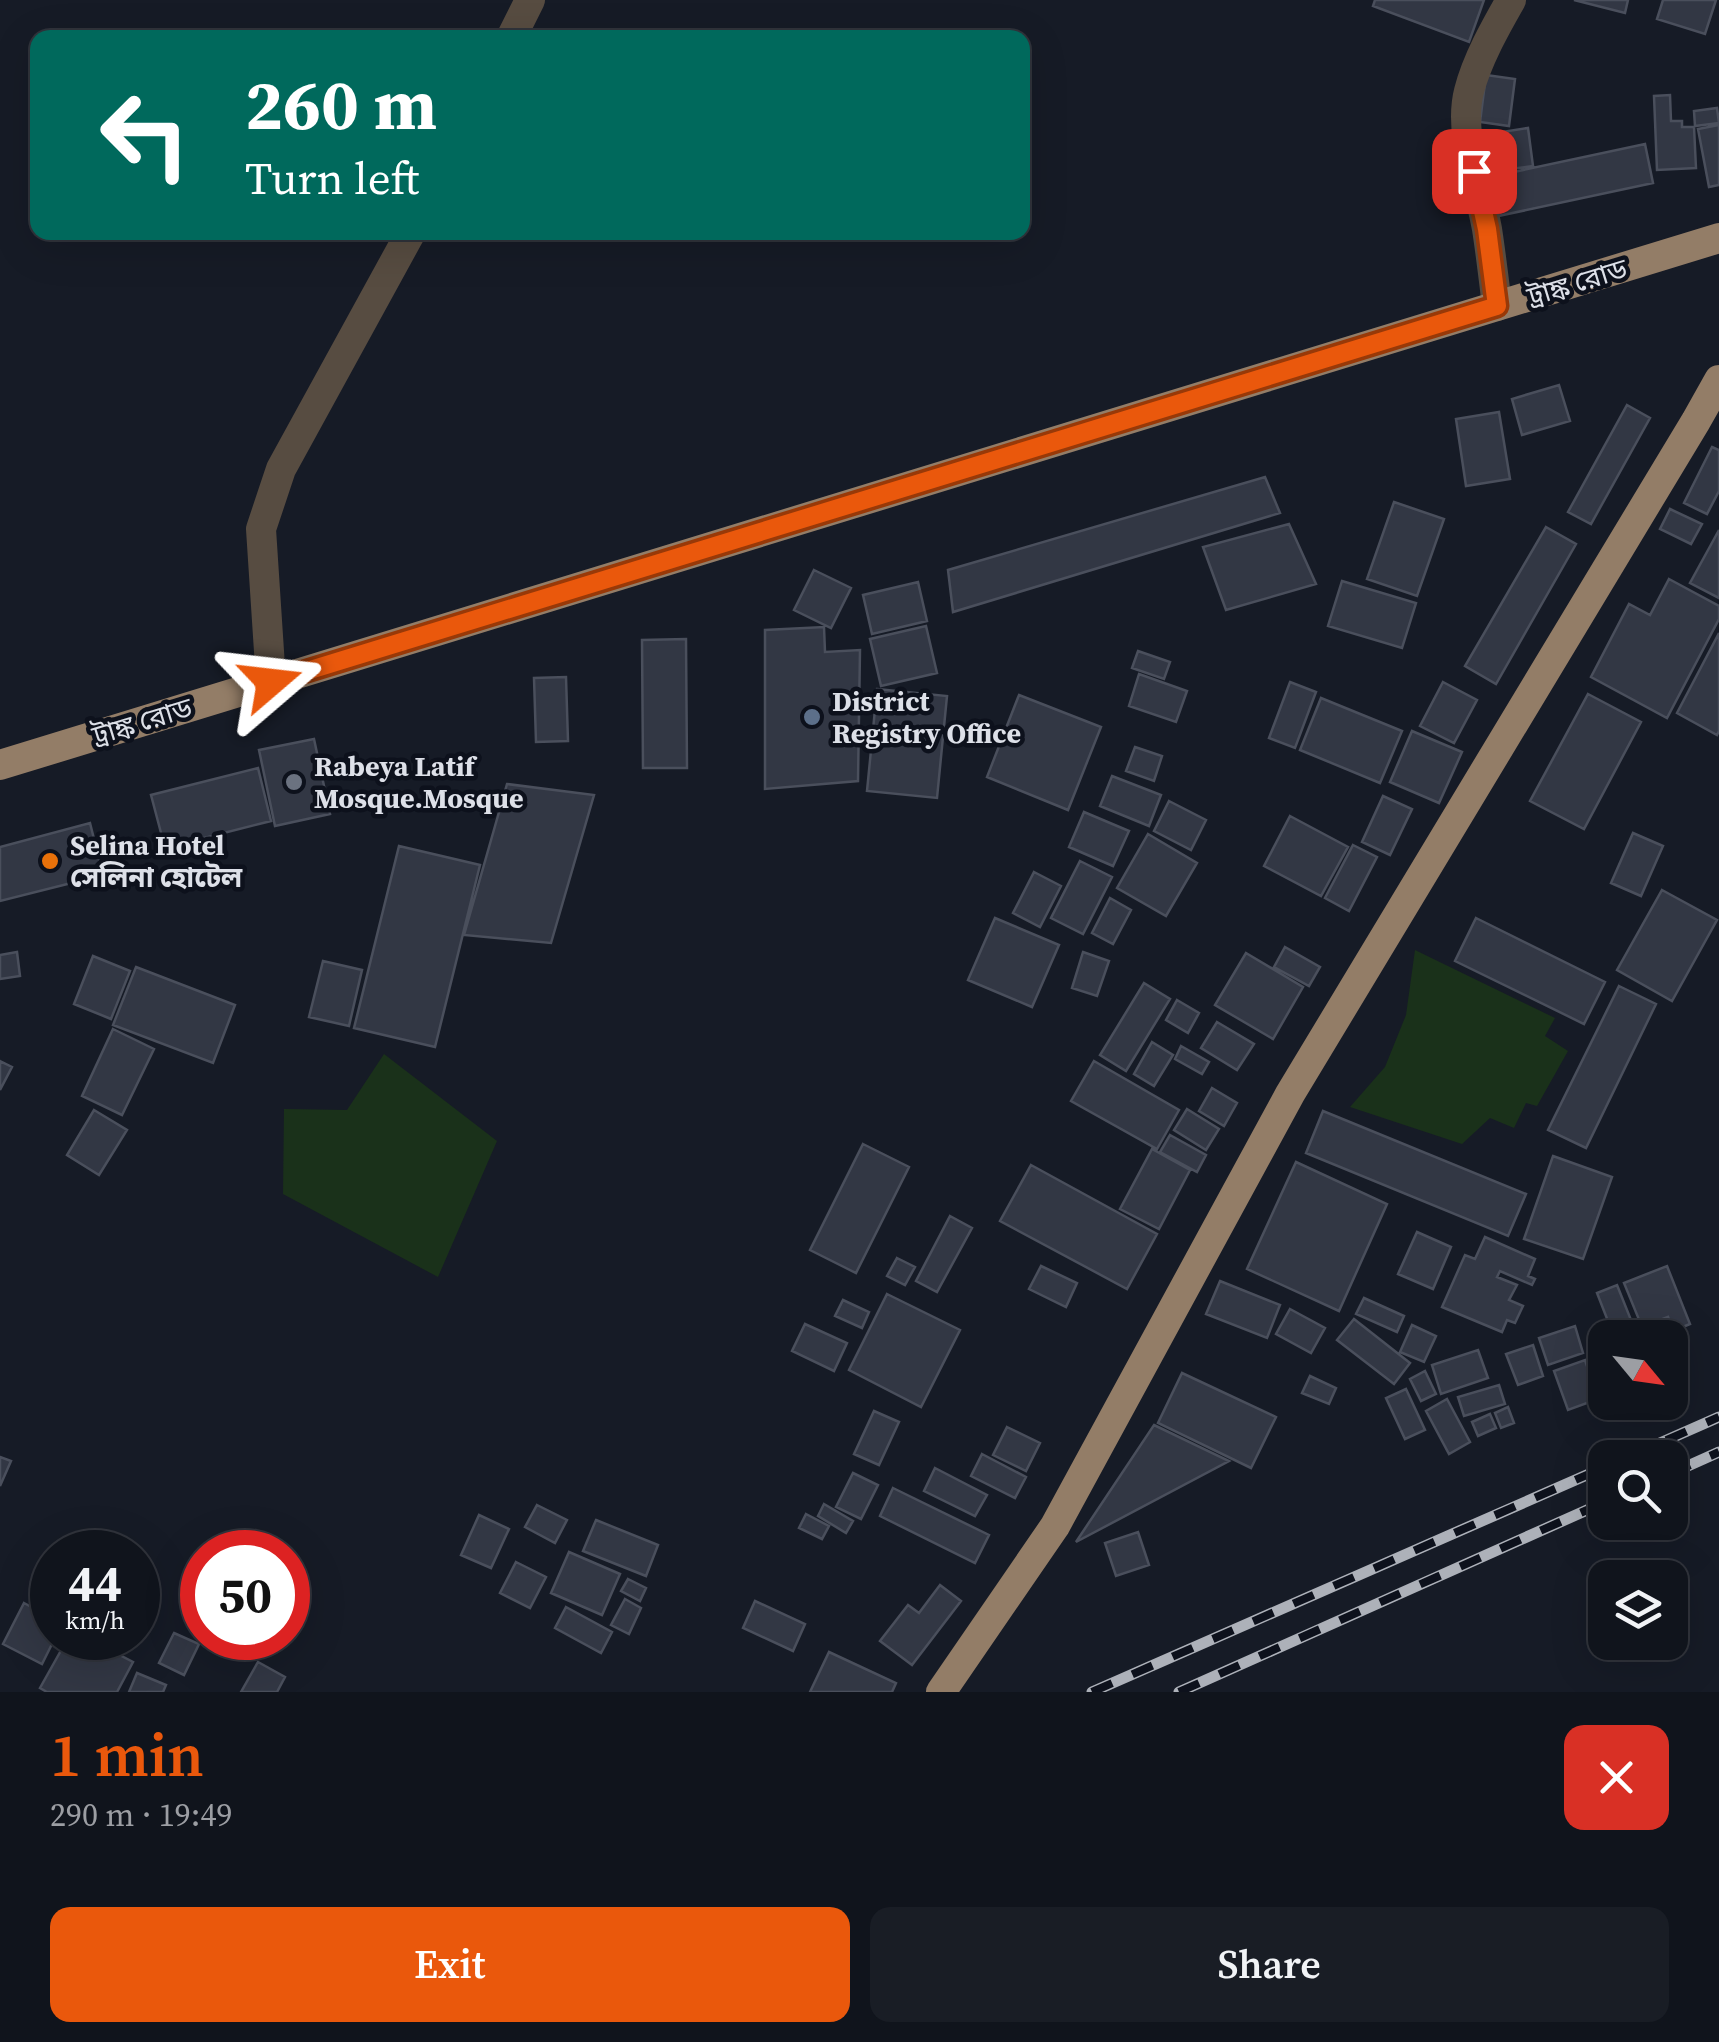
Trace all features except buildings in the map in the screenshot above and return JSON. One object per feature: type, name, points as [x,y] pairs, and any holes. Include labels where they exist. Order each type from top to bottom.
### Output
[{"type":"main road","name":"ট্রাঙ্ক রোড","points":[[0,765],[1719,238]]},
{"type":"main road","points":[[940,1692],[1055,1526],[1290,1094],[1719,380]]},
{"type":"street","points":[[515,30],[530,0]]},
{"type":"street","points":[[1497,306],[1487,229],[1468,142],[1467,105],[1469,90],[1511,0]]},
{"type":"street","points":[[271,682],[261,530],[281,469],[407,240]]},
{"type":"green space","points":[[1415,950],[1555,1018],[1545,1036],[1568,1051],[1537,1106],[1526,1103],[1514,1128],[1490,1118],[1462,1144],[1350,1107],[1385,1067],[1406,1015]]},
{"type":"green space","points":[[384,1054],[497,1141],[438,1277],[283,1194],[284,1109],[347,1110]]},
{"type":"railway","points":[[1667,1440],[1719,1417]]},
{"type":"railway","points":[[1688,1466],[1719,1452]]},
{"type":"railway","points":[[1092,1692],[1588,1474]]},
{"type":"railway","points":[[1179,1692],[1588,1510]]},
{"type":"place","name":"District Registry Office","points":[[812,717]]},
{"type":"place","name":"Rabeya Latif Mosque.Mosque","points":[[294,782]]},
{"type":"place","name":"Selina Hotel সেলিনা হোটেল","points":[[50,861]]},
{"type":"route","points":[[271,682],[1497,306],[1487,229],[1474,171]]}]
